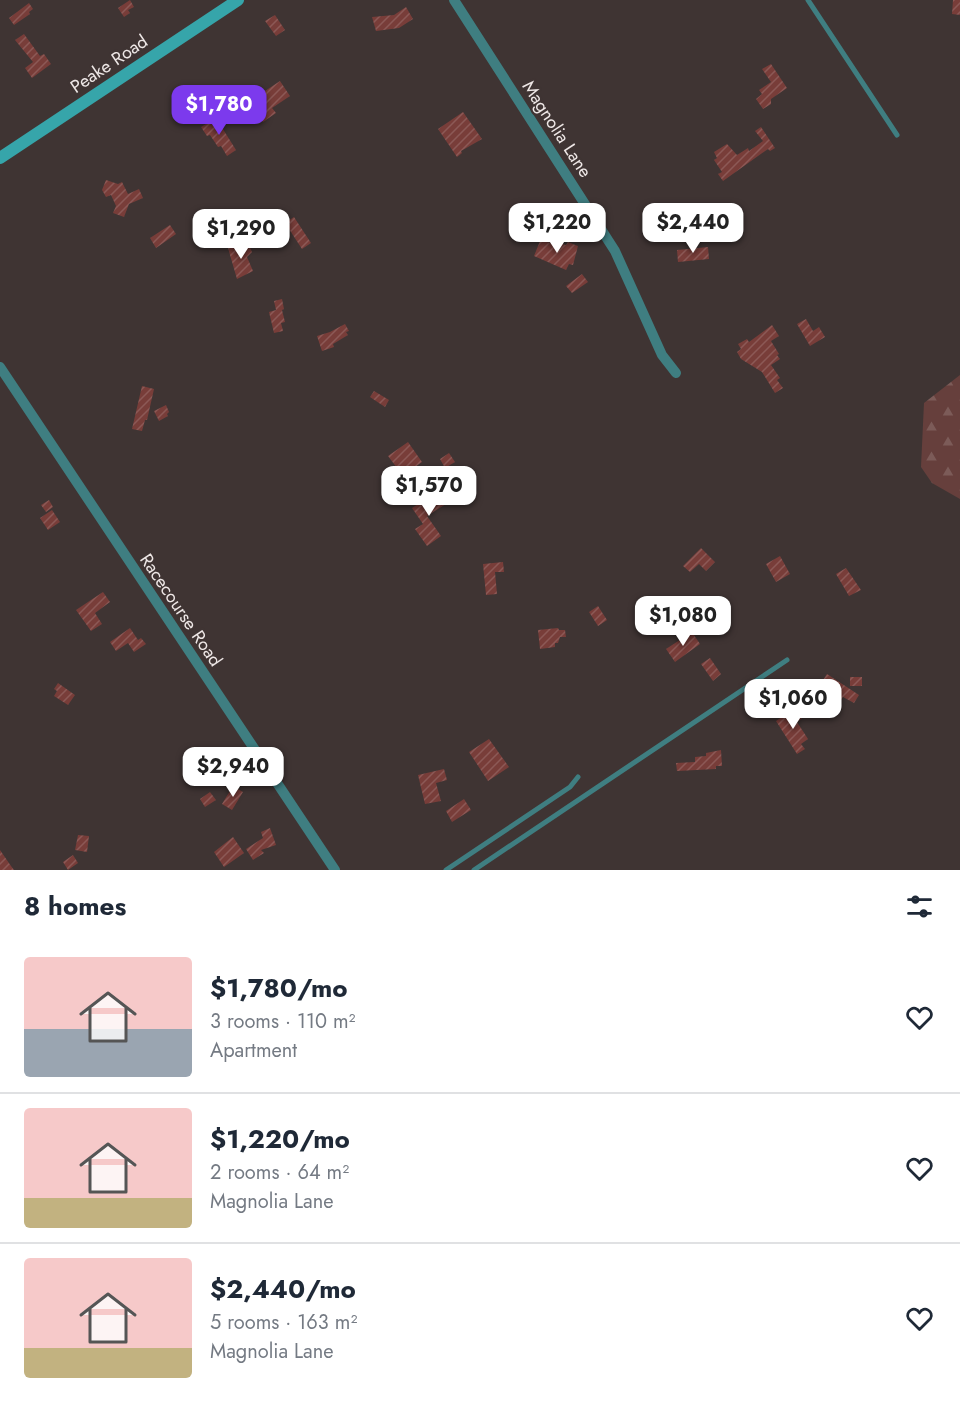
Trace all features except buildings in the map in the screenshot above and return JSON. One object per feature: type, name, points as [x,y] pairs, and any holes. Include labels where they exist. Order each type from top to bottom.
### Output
[{"type":"street","name":"Peake Road","points":[[0,158],[237,0]]},
{"type":"street","name":"Magnolia Lane","points":[[454,0],[615,251],[662,355],[676,373]]},
{"type":"street","name":"Racecourse Road","points":[[0,368],[335,870]]},
{"type":"lane","points":[[808,0],[897,135]]},
{"type":"lane","points":[[474,870],[787,660]]},
{"type":"lane","points":[[446,870],[570,787],[579,777]]},
{"type":"green space","points":[[960,375],[960,499],[932,483],[921,467],[924,403]]}]
